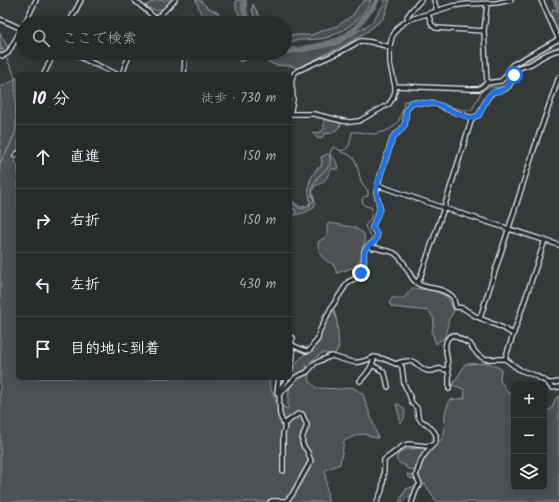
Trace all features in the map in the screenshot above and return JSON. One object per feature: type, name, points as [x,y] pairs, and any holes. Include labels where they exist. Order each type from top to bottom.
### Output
[{"type":"street","points":[[28,16],[36,0]]},
{"type":"street","points":[[73,16],[81,0]]},
{"type":"street","points":[[134,0],[153,16]]},
{"type":"street","points":[[159,16],[175,0]]},
{"type":"street","points":[[408,20],[407,17],[421,0]]},
{"type":"street","points":[[434,0],[437,11]]},
{"type":"street","points":[[292,114],[314,114],[326,116],[334,120],[356,122],[389,104],[394,94],[395,86],[390,64],[390,47],[392,37],[398,27],[408,20],[452,6],[496,3],[511,0]]},
{"type":"street","points":[[395,86],[479,89],[487,83],[501,81],[512,65],[559,40],[541,0]]},
{"type":"street","points":[[486,4],[484,43],[487,83]]},
{"type":"street","points":[[428,14],[432,25],[436,28],[484,31]]},
{"type":"street","points":[[0,19],[16,25]]},
{"type":"street","points":[[2,56],[8,53],[16,40]]},
{"type":"street","points":[[292,78],[293,74],[360,41],[390,47]]},
{"type":"street","points":[[292,345],[310,350],[318,339],[319,332],[331,308],[348,282],[360,276],[364,261],[364,251],[375,242],[377,235],[372,228],[380,208],[376,192],[377,185],[393,137],[405,124],[406,111],[411,102],[436,104],[472,118],[479,115],[491,93],[494,91],[501,91],[508,87],[518,69],[532,64],[541,57],[555,50],[559,50]]},
{"type":"street","points":[[45,72],[51,60]]},
{"type":"street","points":[[86,60],[112,72]]},
{"type":"street","points":[[123,72],[128,60]]},
{"type":"street","points":[[184,72],[185,60]]},
{"type":"street","points":[[480,318],[537,140],[559,77]]},
{"type":"street","points":[[292,90],[292,101]]},
{"type":"street","points":[[418,283],[444,208],[472,118]]},
{"type":"street","points":[[377,185],[559,245]]},
{"type":"street","points":[[505,360],[545,240]]},
{"type":"street","points":[[372,244],[373,248],[395,253],[414,280],[418,283],[424,286],[440,289],[452,296],[456,307],[463,308],[475,316],[513,334]]},
{"type":"street","points":[[449,389],[449,364],[445,349],[449,337],[453,335],[470,344],[474,350],[485,359],[505,360],[520,370],[534,375],[548,383],[550,387],[559,387]]},
{"type":"street","points":[[292,348],[292,361]]},
{"type":"street","points":[[278,394],[296,377],[307,372],[315,363],[329,356],[356,363],[361,363],[374,357],[384,359],[394,364],[407,361],[414,362],[419,367],[432,371],[438,368],[447,370],[448,368]]},
{"type":"street","points":[[360,381],[368,372],[374,357]]},
{"type":"street","points":[[398,363],[402,367],[404,384],[412,403],[416,408],[418,416],[421,421],[427,424],[436,435],[436,440],[422,456],[416,476],[420,484],[416,490],[412,502]]},
{"type":"street","points":[[372,365],[382,370],[385,374],[388,387]]},
{"type":"street","points":[[279,380],[278,394],[280,415],[285,430],[283,433],[283,471]]},
{"type":"street","points":[[278,394],[287,380]]},
{"type":"street","points":[[548,383],[559,382]]},
{"type":"street","points":[[270,502],[286,501],[292,495],[311,461],[303,445],[302,438],[307,425],[302,414],[298,414],[284,424]]},
{"type":"street","points":[[376,502],[382,492],[384,460],[408,444],[427,446],[433,444]]},
{"type":"shaded area","points":[[156,0],[174,0],[162,9],[155,10],[147,7],[146,5]]},
{"type":"shaded area","points":[[196,0],[200,0],[208,8],[217,12],[221,16],[202,16]]},
{"type":"shaded area","points":[[236,0],[242,0],[244,16],[240,16],[236,8]]},
{"type":"shaded area","points":[[364,0],[371,0],[364,12],[354,23],[334,35],[322,39],[292,41],[292,35],[312,35],[337,26],[353,15]]},
{"type":"shaded area","points":[[384,0],[390,0],[384,18],[368,31],[352,41],[298,68],[275,65],[264,60],[292,60],[292,53],[338,44],[372,22],[384,4]]},
{"type":"shaded area","points":[[253,4],[259,16],[254,16],[252,11]]},
{"type":"shaded area","points":[[553,9],[559,13],[559,36],[552,19]]},
{"type":"shaded area","points":[[0,33],[9,49],[0,50]]},
{"type":"shaded area","points":[[16,78],[16,380],[270,380],[269,384],[277,404],[288,409],[290,380],[292,380],[292,374],[297,362],[308,351],[317,334],[324,313],[334,310],[337,321],[339,347],[335,354],[322,353],[306,365],[310,382],[317,388],[342,389],[352,387],[363,394],[378,438],[361,434],[344,441],[340,464],[325,470],[328,502],[0,502],[0,87]]},
{"type":"shaded area","points":[[326,118],[340,123],[341,125],[333,133],[324,134],[321,139],[317,138],[313,132],[318,133],[322,131]]},
{"type":"shaded area","points":[[327,154],[332,157],[337,163],[338,169],[331,169],[324,181],[314,187],[314,208],[295,215],[296,211],[295,209],[292,210],[292,203],[300,209],[309,207],[310,182],[316,169],[321,167],[321,157]]},
{"type":"shaded area","points":[[329,223],[354,227],[364,234],[365,243],[362,257],[355,267],[337,273],[333,264],[321,256],[318,242],[327,236],[327,225]]},
{"type":"shaded area","points":[[412,288],[430,290],[447,297],[454,311],[449,319],[445,337],[436,344],[432,333],[434,319],[429,311],[392,307],[389,303],[392,298],[404,298]]},
{"type":"shaded area","points":[[489,363],[501,369],[500,380],[508,393],[511,393],[511,490],[547,490],[547,409],[551,410],[556,398],[559,396],[559,502],[437,502],[425,484],[402,502],[399,502],[406,489],[418,485],[416,480],[408,477],[407,474],[412,475],[417,472],[418,468],[413,471],[405,467],[405,465],[397,461],[397,455],[405,449],[425,448],[439,444],[444,434],[445,412],[450,400],[465,398],[464,389],[452,385],[465,364]]},
{"type":"shaded area","points":[[397,404],[403,407],[405,412],[401,423],[396,405]]},
{"type":"waterway","points":[[244,0],[246,16]]},
{"type":"waterway","points":[[292,50],[322,45],[339,40],[354,30],[374,6],[377,0]]},
{"type":"waterway","points":[[555,0],[559,9]]},
{"type":"waterway","points":[[0,45],[4,53]]},
{"type":"waterway","points":[[444,105],[463,110],[471,110],[484,89],[488,87],[501,87],[507,83],[517,66],[559,46]]},
{"type":"waterway","points":[[0,163],[16,129],[15,78],[5,56]]},
{"type":"waterway","points":[[292,202],[300,207],[306,206],[314,200],[312,195],[313,186],[318,177],[329,166],[330,153],[333,147],[341,151],[347,148],[350,144],[352,132],[374,134],[383,132],[393,127],[401,116],[404,101],[409,101]]},
{"type":"waterway","points":[[341,152],[350,155],[355,160],[361,181],[368,191],[368,196],[362,199],[363,204],[372,208],[372,210]]},
{"type":"waterway","points":[[365,246],[372,238],[365,226],[371,218],[371,213]]},
{"type":"waterway","points":[[360,271],[362,253]]},
{"type":"waterway","points":[[328,310],[335,299]]},
{"type":"route","points":[[361,273],[364,261],[364,251],[375,242],[377,238],[376,232],[372,228],[380,208],[376,192],[377,185],[393,137],[398,134],[405,124],[406,111],[411,102],[436,104],[472,118],[479,115],[491,93],[494,91],[501,91],[508,87],[514,75]]}]
